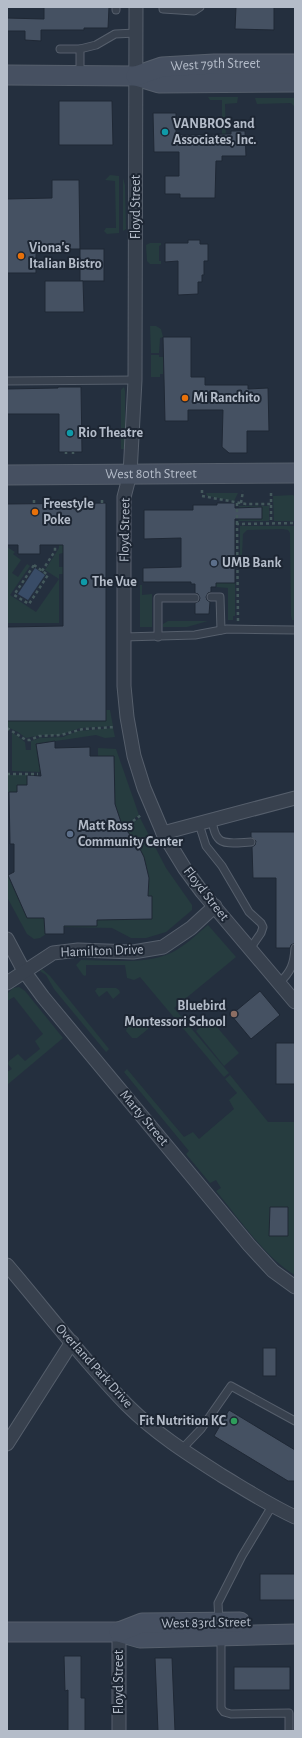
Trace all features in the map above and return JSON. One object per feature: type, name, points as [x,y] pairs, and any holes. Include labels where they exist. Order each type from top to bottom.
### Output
[{"type":"street","name":"Floyd Street","points":[[136,7],[135,380],[130,474],[124,497],[125,702],[134,756],[144,788],[163,833],[185,869],[202,892],[295,1002]]},
{"type":"street","name":"West 79th Street","points":[[136,76],[162,67],[214,64],[295,64]]},
{"type":"street","name":"West 79th Street","points":[[7,76],[136,76],[159,83],[295,82]]},
{"type":"street","name":"West 80th Street","points":[[7,475],[295,474]]},
{"type":"street","points":[[163,833],[295,798]]},
{"type":"street","name":"Hamilton Drive","points":[[7,983],[52,953],[78,950],[133,952],[163,947],[191,928],[215,906]]},
{"type":"street","name":"Marty Street","points":[[7,938],[24,971],[43,997],[248,1245],[273,1271],[295,1287]]},
{"type":"street","name":"Overland Park Drive","points":[[7,1265],[128,1405],[157,1432],[181,1450],[272,1506],[295,1517]]},
{"type":"street","points":[[7,1444],[72,1342]]},
{"type":"street","name":"West 83rd Street","points":[[220,1629],[295,1622]]},
{"type":"street","name":"West 83rd Street","points":[[7,1632],[119,1632],[142,1624],[295,1634]]},
{"type":"street","name":"Floyd Street","points":[[119,1632],[119,1731]]},
{"type":"lane","points":[[163,7],[164,9],[194,11],[200,7]]},
{"type":"lane","points":[[60,49],[80,49],[96,45],[115,34],[136,33]]},
{"type":"lane","points":[[80,49],[80,76]]},
{"type":"lane","points":[[7,381],[135,380]]},
{"type":"lane","points":[[211,597],[220,597],[221,630]]},
{"type":"lane","points":[[158,637],[158,598],[194,598]]},
{"type":"lane","points":[[124,637],[195,635],[221,630],[295,630]]},
{"type":"lane","points":[[212,820],[216,835],[220,841],[251,842]]},
{"type":"lane","points":[[199,824],[206,846],[222,866],[249,912],[261,923],[263,927],[261,933],[250,948]]},
{"type":"lane","points":[[279,983],[291,971],[294,964],[295,948]]},
{"type":"lane","points":[[181,1450],[201,1429],[231,1386],[295,1421]]},
{"type":"lane","points":[[272,1506],[242,1556],[218,1603],[220,1629],[221,1708],[224,1712],[231,1714],[289,1713],[289,1731]]},
{"type":"path","points":[[202,490],[202,496],[241,503],[271,504]]},
{"type":"path","points":[[241,503],[243,491]]},
{"type":"path","points":[[271,493],[271,524]]},
{"type":"path","points":[[237,502],[238,622]]},
{"type":"path","points":[[237,524],[295,524]]},
{"type":"path","points":[[42,571],[55,551],[55,545]]},
{"type":"path","points":[[34,565],[42,571],[48,575],[29,604],[14,595],[34,565]]},
{"type":"path","points":[[7,728],[26,740],[30,740],[39,736],[61,735],[83,729],[115,727]]},
{"type":"path","points":[[7,774],[38,774]]},
{"type":"path","points":[[122,824],[129,824],[141,815]]},
{"type":"green space","points":[[208,97],[238,97],[237,103],[225,104],[226,137],[222,137],[222,100],[210,100]]},
{"type":"green space","points":[[255,98],[295,98],[295,107],[291,103],[257,104]]},
{"type":"green space","points":[[110,175],[119,176],[119,233],[107,234],[104,231],[106,228],[116,228],[115,181],[105,180]]},
{"type":"green space","points":[[123,178],[125,185],[126,229],[123,231]]},
{"type":"green space","points":[[150,243],[161,243],[159,246],[159,261],[161,261],[161,264],[150,264],[147,261],[146,245]]},
{"type":"green space","points":[[150,326],[156,326],[161,329],[163,337],[160,338],[159,353],[151,353]]},
{"type":"green space","points":[[151,355],[159,355],[159,357],[163,357],[163,374],[160,374],[160,377],[151,377]]},
{"type":"green space","points":[[124,387],[125,445],[124,449],[121,449],[121,390]]},
{"type":"green space","points":[[206,493],[238,493],[234,501],[207,496]]},
{"type":"green space","points":[[293,495],[295,497],[295,521],[274,521],[273,496]]},
{"type":"green space","points":[[239,506],[269,506],[269,521],[239,521],[238,519],[262,519],[262,507],[239,508]]},
{"type":"green space","points":[[240,526],[295,526],[295,620],[292,620],[291,616],[290,533],[288,530],[283,529],[247,530],[243,534],[242,555],[240,555]]},
{"type":"green space","points":[[59,545],[63,545],[63,553],[59,554],[59,567],[63,567],[63,574],[59,574],[59,579],[45,570],[59,548]]},
{"type":"green space","points":[[7,547],[15,552],[13,554],[21,560],[12,573],[18,577],[27,564],[30,566],[10,595],[36,612],[59,579],[59,623],[7,623]]},
{"type":"green space","points":[[216,583],[235,583],[235,616],[233,616],[233,620],[228,620],[228,588],[216,587]]},
{"type":"green space","points":[[140,585],[142,585],[142,595],[152,594],[152,627],[140,627]]},
{"type":"green space","points":[[168,621],[208,621],[187,627],[163,627],[163,624]]},
{"type":"green space","points":[[105,710],[110,710],[113,726],[80,728],[60,735],[41,735],[26,738],[7,727],[7,721],[105,721]]},
{"type":"green space","points":[[113,728],[115,737],[105,738],[96,735],[36,744],[38,757],[45,757],[41,772],[12,771],[12,732],[25,742],[26,750],[31,750],[31,741],[40,738],[63,737],[78,731]]},
{"type":"green space","points":[[98,748],[116,749],[139,815],[129,822],[121,822],[115,804],[114,756],[98,756]]},
{"type":"green space","points":[[7,775],[27,775],[27,785],[17,792],[7,792]]},
{"type":"green space","points":[[140,818],[166,868],[192,905],[192,910],[166,932],[146,938],[131,938],[112,928],[64,927],[97,926],[97,920],[152,919],[152,896],[147,896],[148,875],[145,859],[142,852],[125,828]]},
{"type":"green space","points":[[7,874],[27,918],[44,918],[46,934],[40,938],[34,939],[27,934],[7,897]]},
{"type":"green space","points":[[208,925],[236,957],[174,1008],[229,1073],[224,1077],[140,977],[134,980],[127,978],[125,965],[86,965],[85,976],[76,965],[81,960],[127,961],[161,957],[181,947]]},
{"type":"green space","points":[[42,969],[50,976],[109,1049],[106,1052],[54,989],[46,975],[40,971]]},
{"type":"green space","points":[[19,987],[25,991],[63,1038],[7,1085],[7,1072],[12,1069],[8,1064],[9,1061],[18,1054],[25,1061],[40,1049],[35,1041],[43,1034],[14,997],[7,1001],[7,994],[13,988]]},
{"type":"green space","points":[[97,988],[116,988],[120,993],[113,999],[107,991],[99,997],[95,991]]},
{"type":"green space","points":[[210,1019],[239,1053],[224,1066],[196,1031]]},
{"type":"green space","points":[[145,1021],[148,1025],[148,1029],[137,1038],[132,1038],[126,1031],[127,1028],[133,1023],[137,1027]]},
{"type":"green space","points":[[127,1069],[184,1137],[193,1132],[199,1139],[234,1109],[229,1100],[237,1093],[225,1079],[230,1075],[268,1122],[295,1122],[295,1275],[274,1259],[243,1225],[216,1191],[221,1188],[216,1180],[210,1183],[186,1154],[189,1151],[124,1072]]},
{"type":"water","points":[[35,568],[45,575],[28,600],[18,594]]},
{"type":"building","points":[[44,7],[109,7],[108,28],[84,28],[84,30],[41,30],[41,41],[25,40],[25,31],[7,31],[7,18],[44,19]]},
{"type":"building","points":[[236,7],[274,7],[274,30],[235,29]]},
{"type":"building","points":[[59,101],[112,101],[113,145],[59,145]]},
{"type":"building","points":[[153,113],[176,113],[176,135],[231,134],[231,131],[245,131],[246,156],[222,156],[222,161],[216,161],[215,198],[180,198],[180,194],[165,194],[165,176],[179,176],[179,152],[154,152]]},
{"type":"building","points":[[52,180],[79,180],[80,249],[36,249],[36,273],[7,273],[7,199],[52,198]]},
{"type":"building","points":[[188,240],[200,240],[200,244],[208,244],[208,261],[204,261],[204,275],[202,275],[202,282],[198,282],[198,294],[178,295],[178,261],[165,262],[165,243],[188,243]]},
{"type":"building","points":[[80,249],[104,249],[104,281],[80,281]]},
{"type":"building","points":[[45,281],[83,281],[84,312],[45,312]]},
{"type":"building","points":[[163,337],[191,337],[191,377],[205,377],[205,385],[248,385],[248,389],[268,388],[269,431],[247,431],[247,453],[229,453],[222,447],[223,410],[188,410],[188,421],[165,421]]},
{"type":"building","points":[[81,387],[82,452],[59,452],[59,414],[7,414],[7,389]]},
{"type":"building","points":[[106,503],[106,721],[7,721],[7,627],[63,626],[63,545],[40,545],[40,554],[18,554],[18,545],[7,545],[7,504]]},
{"type":"building","name":"UMB Bank","points":[[217,503],[235,503],[235,508],[262,507],[262,519],[235,519],[235,583],[216,583],[216,587],[211,587],[211,592],[208,593],[206,597],[210,602],[209,614],[195,614],[195,603],[199,601],[200,598],[198,594],[195,593],[195,584],[191,584],[191,582],[143,582],[143,568],[181,567],[181,538],[144,539],[144,510],[193,510],[193,505],[217,505]]},
{"type":"building","name":"Matt Ross Community Center","points":[[55,741],[55,748],[90,747],[90,756],[114,756],[115,804],[122,825],[137,843],[144,857],[149,878],[148,896],[152,896],[152,919],[97,920],[97,926],[64,926],[64,934],[45,934],[44,918],[27,918],[8,875],[14,872],[14,844],[10,844],[9,792],[17,792],[17,785],[27,785],[27,775],[41,776],[36,744]]},
{"type":"building","points":[[251,832],[295,832],[295,943],[291,945],[290,948],[276,948],[276,878],[253,878],[252,847],[255,845],[256,841],[251,837]]},
{"type":"building","points":[[260,991],[280,1015],[251,1039],[231,1015]]},
{"type":"building","points":[[276,1043],[295,1043],[295,1084],[276,1084]]},
{"type":"building","points":[[270,1207],[288,1207],[288,1236],[269,1236]]},
{"type":"building","points":[[263,1348],[276,1348],[276,1376],[263,1376]]},
{"type":"building","points":[[229,1410],[295,1450],[295,1481],[288,1481],[214,1436]]},
{"type":"building","points":[[260,1574],[295,1574],[295,1600],[260,1600]]},
{"type":"building","points":[[64,1656],[81,1656],[81,1698],[85,1698],[85,1731],[68,1731],[68,1690],[65,1691]]},
{"type":"building","points":[[155,1658],[172,1658],[175,1731],[158,1731]]},
{"type":"building","points":[[234,1667],[290,1667],[290,1690],[234,1690]]},
{"type":"place","name":"VANBROS and Associates, Inc.","points":[[165,132]]},
{"type":"place","name":"Viona's Italian Bistro","points":[[21,256]]},
{"type":"place","name":"Mi Ranchito","points":[[185,398]]},
{"type":"place","name":"Rio Theatre","points":[[70,433]]},
{"type":"place","name":"Freestyle Poke","points":[[35,512]]},
{"type":"place","name":"UMB Bank","points":[[214,563]]},
{"type":"place","name":"The Vue","points":[[84,582]]},
{"type":"place","name":"Matt Ross Community Center","points":[[70,834]]},
{"type":"place","name":"Bluebird Montessori School","points":[[234,1014]]},
{"type":"place","name":"Fit Nutrition KC","points":[[234,1421]]}]
